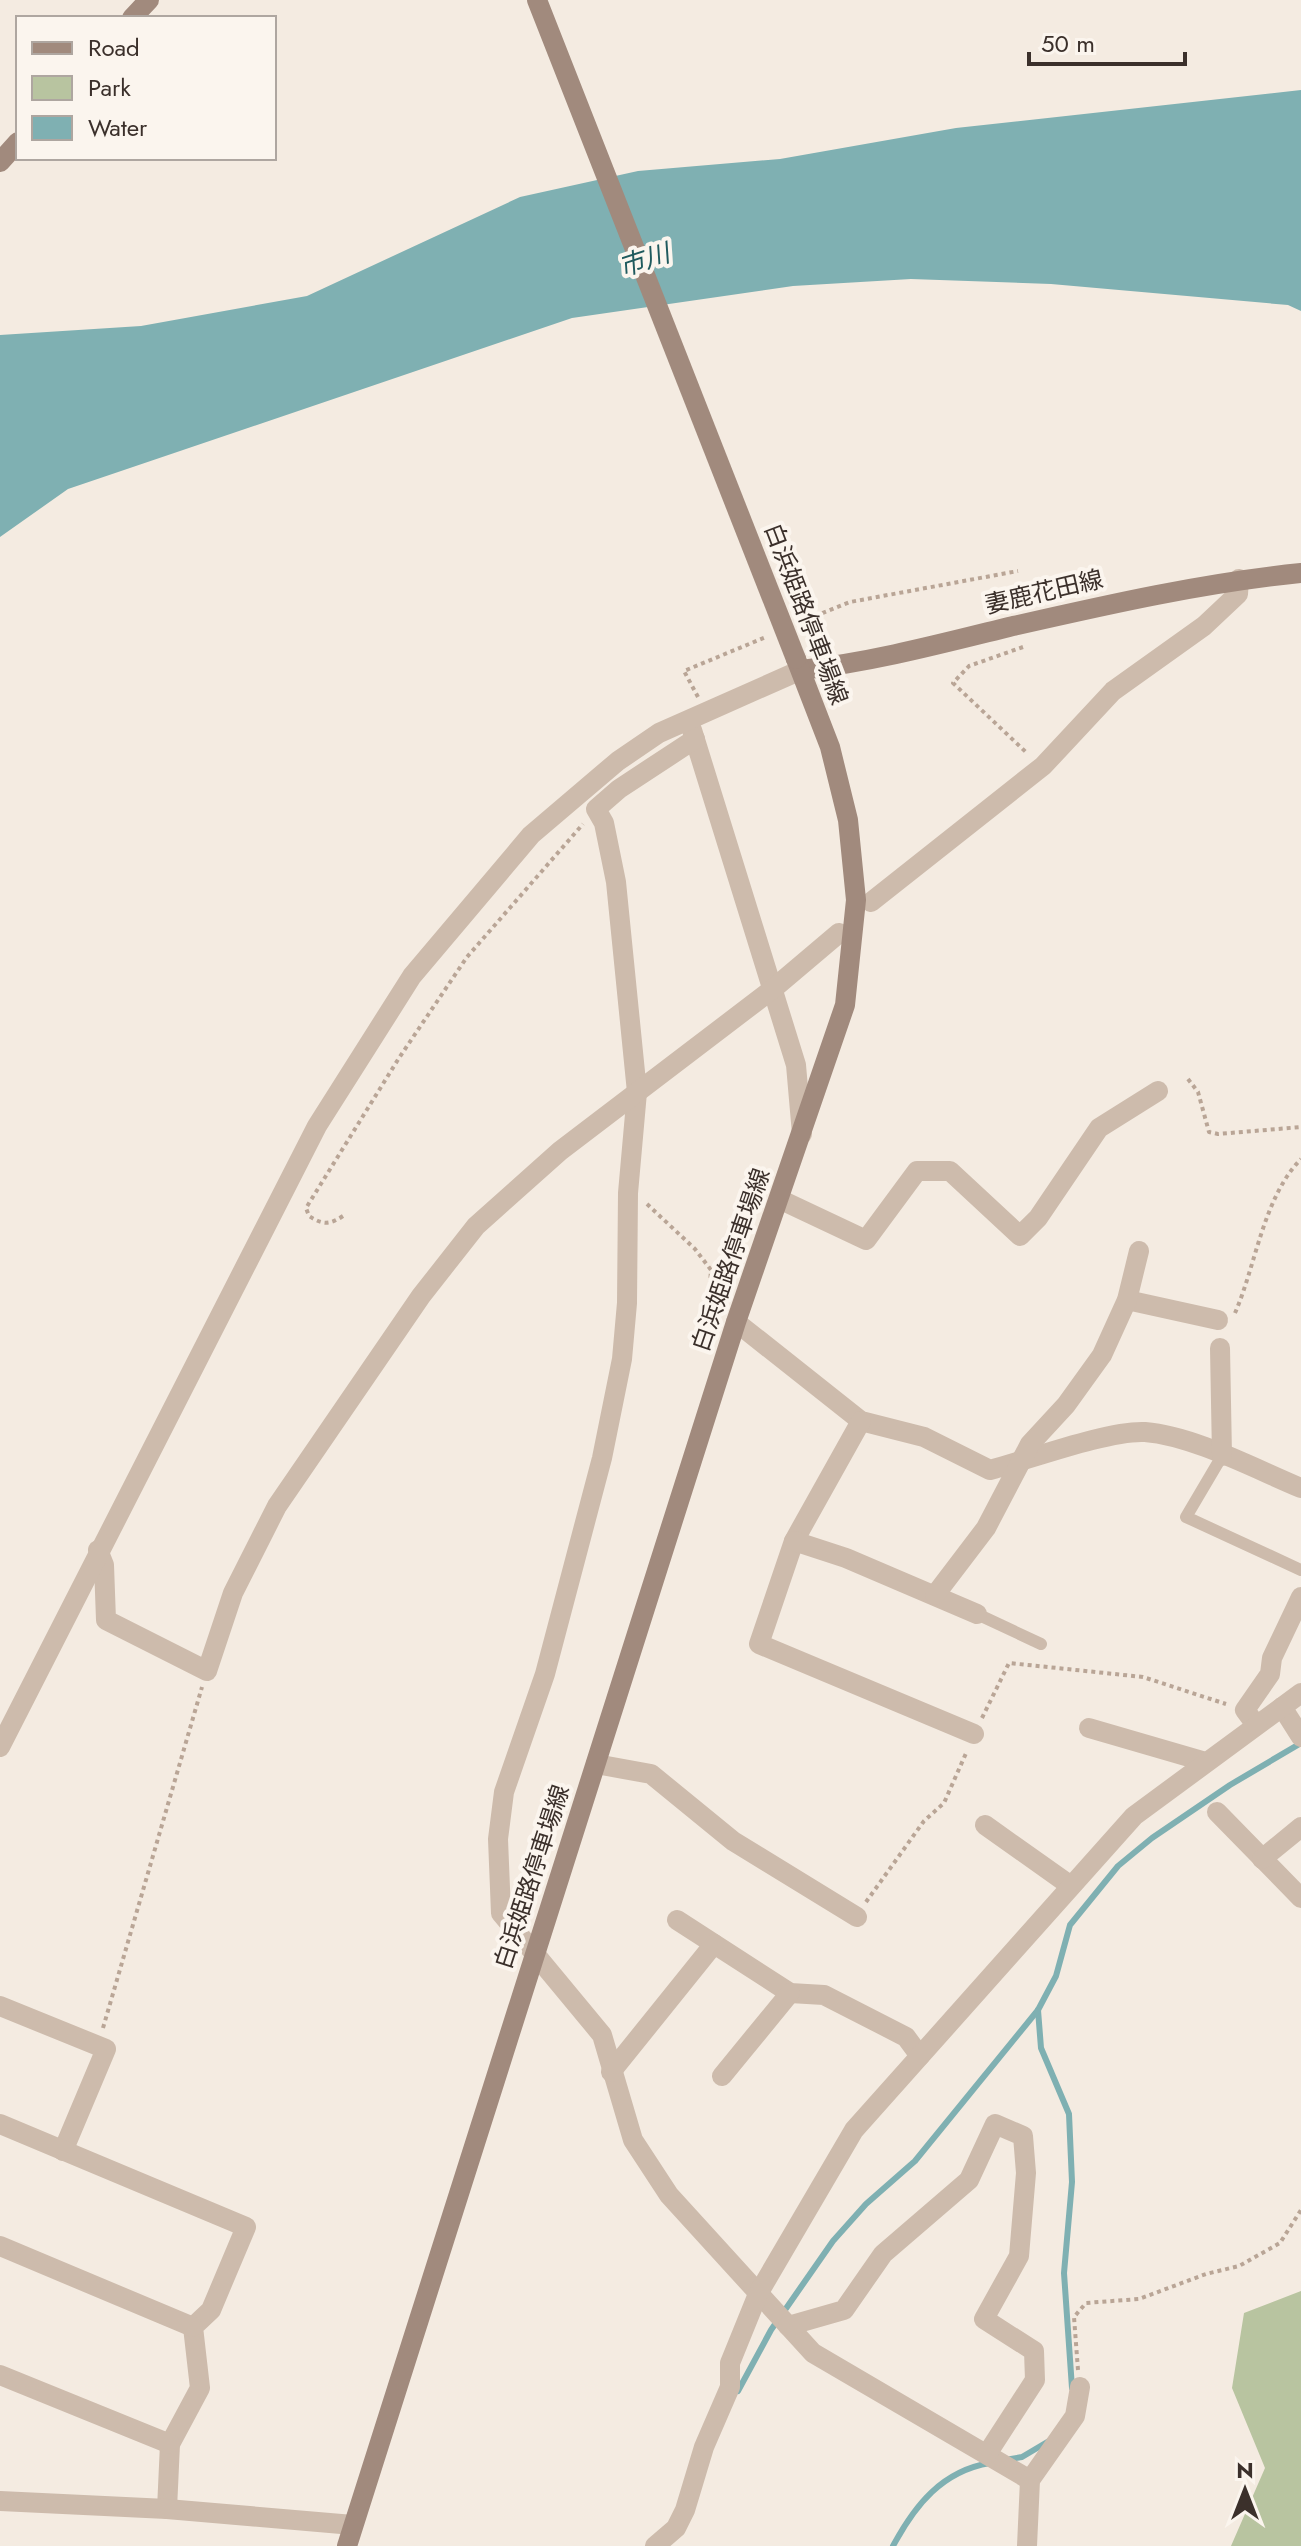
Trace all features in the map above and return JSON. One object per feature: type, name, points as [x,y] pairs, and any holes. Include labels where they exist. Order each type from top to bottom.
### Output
[{"type":"main road","points":[[134,16],[149,0]]},
{"type":"main road","name":"白浜姫路停車場線","points":[[347,2546],[736,1322],[845,1005],[856,900],[848,820],[834,761],[537,0]]},
{"type":"main road","points":[[0,162],[16,144]]},
{"type":"main road","name":"妻鹿花田線","points":[[799,665],[853,664],[1027,623],[1239,579],[1301,573]]},
{"type":"street","points":[[871,902],[1043,766],[1113,691],[1204,626],[1238,594],[1239,579]]},
{"type":"street","points":[[799,665],[697,724],[596,809],[604,823],[616,882],[637,1092],[628,1193],[623,1345],[602,1458],[545,1674],[504,1792],[498,1839],[501,1913],[534,1958],[602,2035],[633,2140],[669,2195],[813,2353],[1030,2480]]},
{"type":"street","points":[[697,724],[796,1065],[802,1134]]},
{"type":"street","points":[[0,1747],[317,1126],[412,976],[531,835],[618,761],[659,733],[697,724]]},
{"type":"street","points":[[98,1550],[104,1565],[106,1620],[207,1671],[233,1593],[277,1506],[421,1296],[476,1226],[560,1151],[774,988],[839,933]]},
{"type":"street","points":[[779,1199],[866,1240],[917,1171],[950,1171],[1020,1236],[1038,1218],[1099,1128],[1158,1091]]},
{"type":"street","points":[[935,1595],[986,1528],[1030,1444],[1066,1405],[1102,1355],[1127,1300],[1139,1251]]},
{"type":"street","points":[[1127,1300],[1218,1320]]},
{"type":"street","points":[[736,1322],[861,1421],[924,1437],[990,1470],[1100,1439],[1143,1432],[1222,1456],[1301,1488]]},
{"type":"street","points":[[1220,1348],[1222,1456]]},
{"type":"street","points":[[861,1421],[794,1541],[759,1644],[974,1734]]},
{"type":"street","points":[[794,1541],[977,1614]]},
{"type":"street","points":[[655,2546],[676,2528],[685,2510],[704,2447],[730,2387],[730,2363],[758,2294],[854,2130],[1134,1816],[1206,1762],[1250,1717],[1270,1674],[1272,1658],[1301,1597]]},
{"type":"street","points":[[1250,1717],[1282,1707],[1301,1693]]},
{"type":"street","points":[[1282,1707],[1300,1736]]},
{"type":"street","points":[[1089,1728],[1206,1762]]},
{"type":"street","points":[[596,1764],[651,1774],[733,1841],[857,1917]]},
{"type":"street","points":[[1217,1812],[1301,1898]]},
{"type":"street","points":[[985,1825],[1071,1886]]},
{"type":"street","points":[[1262,1859],[1301,1827]]},
{"type":"street","points":[[677,1920],[790,1993],[824,1995],[906,2037],[920,2056]]},
{"type":"street","points":[[611,2072],[714,1944]]},
{"type":"street","points":[[722,2076],[790,1993]]},
{"type":"street","points":[[0,2006],[106,2049],[63,2151]]},
{"type":"street","points":[[0,2124],[246,2227],[211,2310],[193,2327]]},
{"type":"street","points":[[788,2326],[844,2310],[883,2254],[969,2180],[995,2124],[1023,2136],[1026,2173],[1019,2256],[984,2319],[1034,2351],[1035,2380],[987,2454]]},
{"type":"street","points":[[0,2246],[193,2327]]},
{"type":"street","points":[[167,2509],[170,2444],[200,2388],[193,2327]]},
{"type":"street","points":[[0,2375],[170,2444]]},
{"type":"street","points":[[1027,2546],[1030,2480],[1075,2416],[1080,2387]]},
{"type":"street","points":[[0,2501],[167,2509],[353,2525]]},
{"type":"lane","points":[[1222,1456],[1186,1517],[1301,1570]]},
{"type":"lane","points":[[977,1614],[1041,1644]]},
{"type":"path","points":[[794,625],[850,602],[1018,571]]},
{"type":"path","points":[[1027,623],[1026,645],[969,666],[953,683],[1043,766]]},
{"type":"path","points":[[697,724],[684,671],[767,636]]},
{"type":"path","points":[[343,1216],[332,1223],[322,1224],[309,1216],[306,1208],[399,1058],[467,957],[533,877],[596,809]]},
{"type":"path","points":[[1188,1079],[1198,1092],[1209,1132],[1218,1134],[1301,1127]]},
{"type":"path","points":[[1220,1348],[1249,1282],[1264,1229],[1299,1163]]},
{"type":"path","points":[[628,1193],[641,1197],[695,1249],[711,1270],[708,1310],[736,1322]]},
{"type":"path","points":[[857,1917],[924,1821],[944,1803],[1009,1663],[1143,1677],[1250,1717]]},
{"type":"path","points":[[98,2046],[207,1671]]},
{"type":"path","points":[[1080,2387],[1074,2317],[1086,2303],[1139,2299],[1198,2276],[1239,2266],[1280,2243],[1301,2210]]},
{"type":"green space","points":[[1301,2291],[1301,2546],[1231,2546],[1265,2468],[1232,2388],[1244,2313]]},
{"type":"water","name":"市川","points":[[1301,90],[1301,311],[1288,305],[1051,284],[911,279],[793,286],[572,318],[68,489],[0,537],[0,335],[141,326],[307,296],[520,197],[638,171],[780,159],[956,128]]},
{"type":"waterway","points":[[738,2391],[771,2330],[833,2241],[866,2204],[915,2161],[1038,2010],[1056,1976],[1070,1925],[1118,1866],[1152,1838],[1230,1785],[1301,1743]]},
{"type":"waterway","points":[[1038,2010],[1041,2048],[1069,2114],[1072,2182],[1064,2273],[1072,2388]]},
{"type":"waterway","points":[[1005,2460],[1022,2457],[1049,2441]]},
{"type":"waterway","points":[[893,2546],[932,2492],[958,2474],[990,2463]]}]
